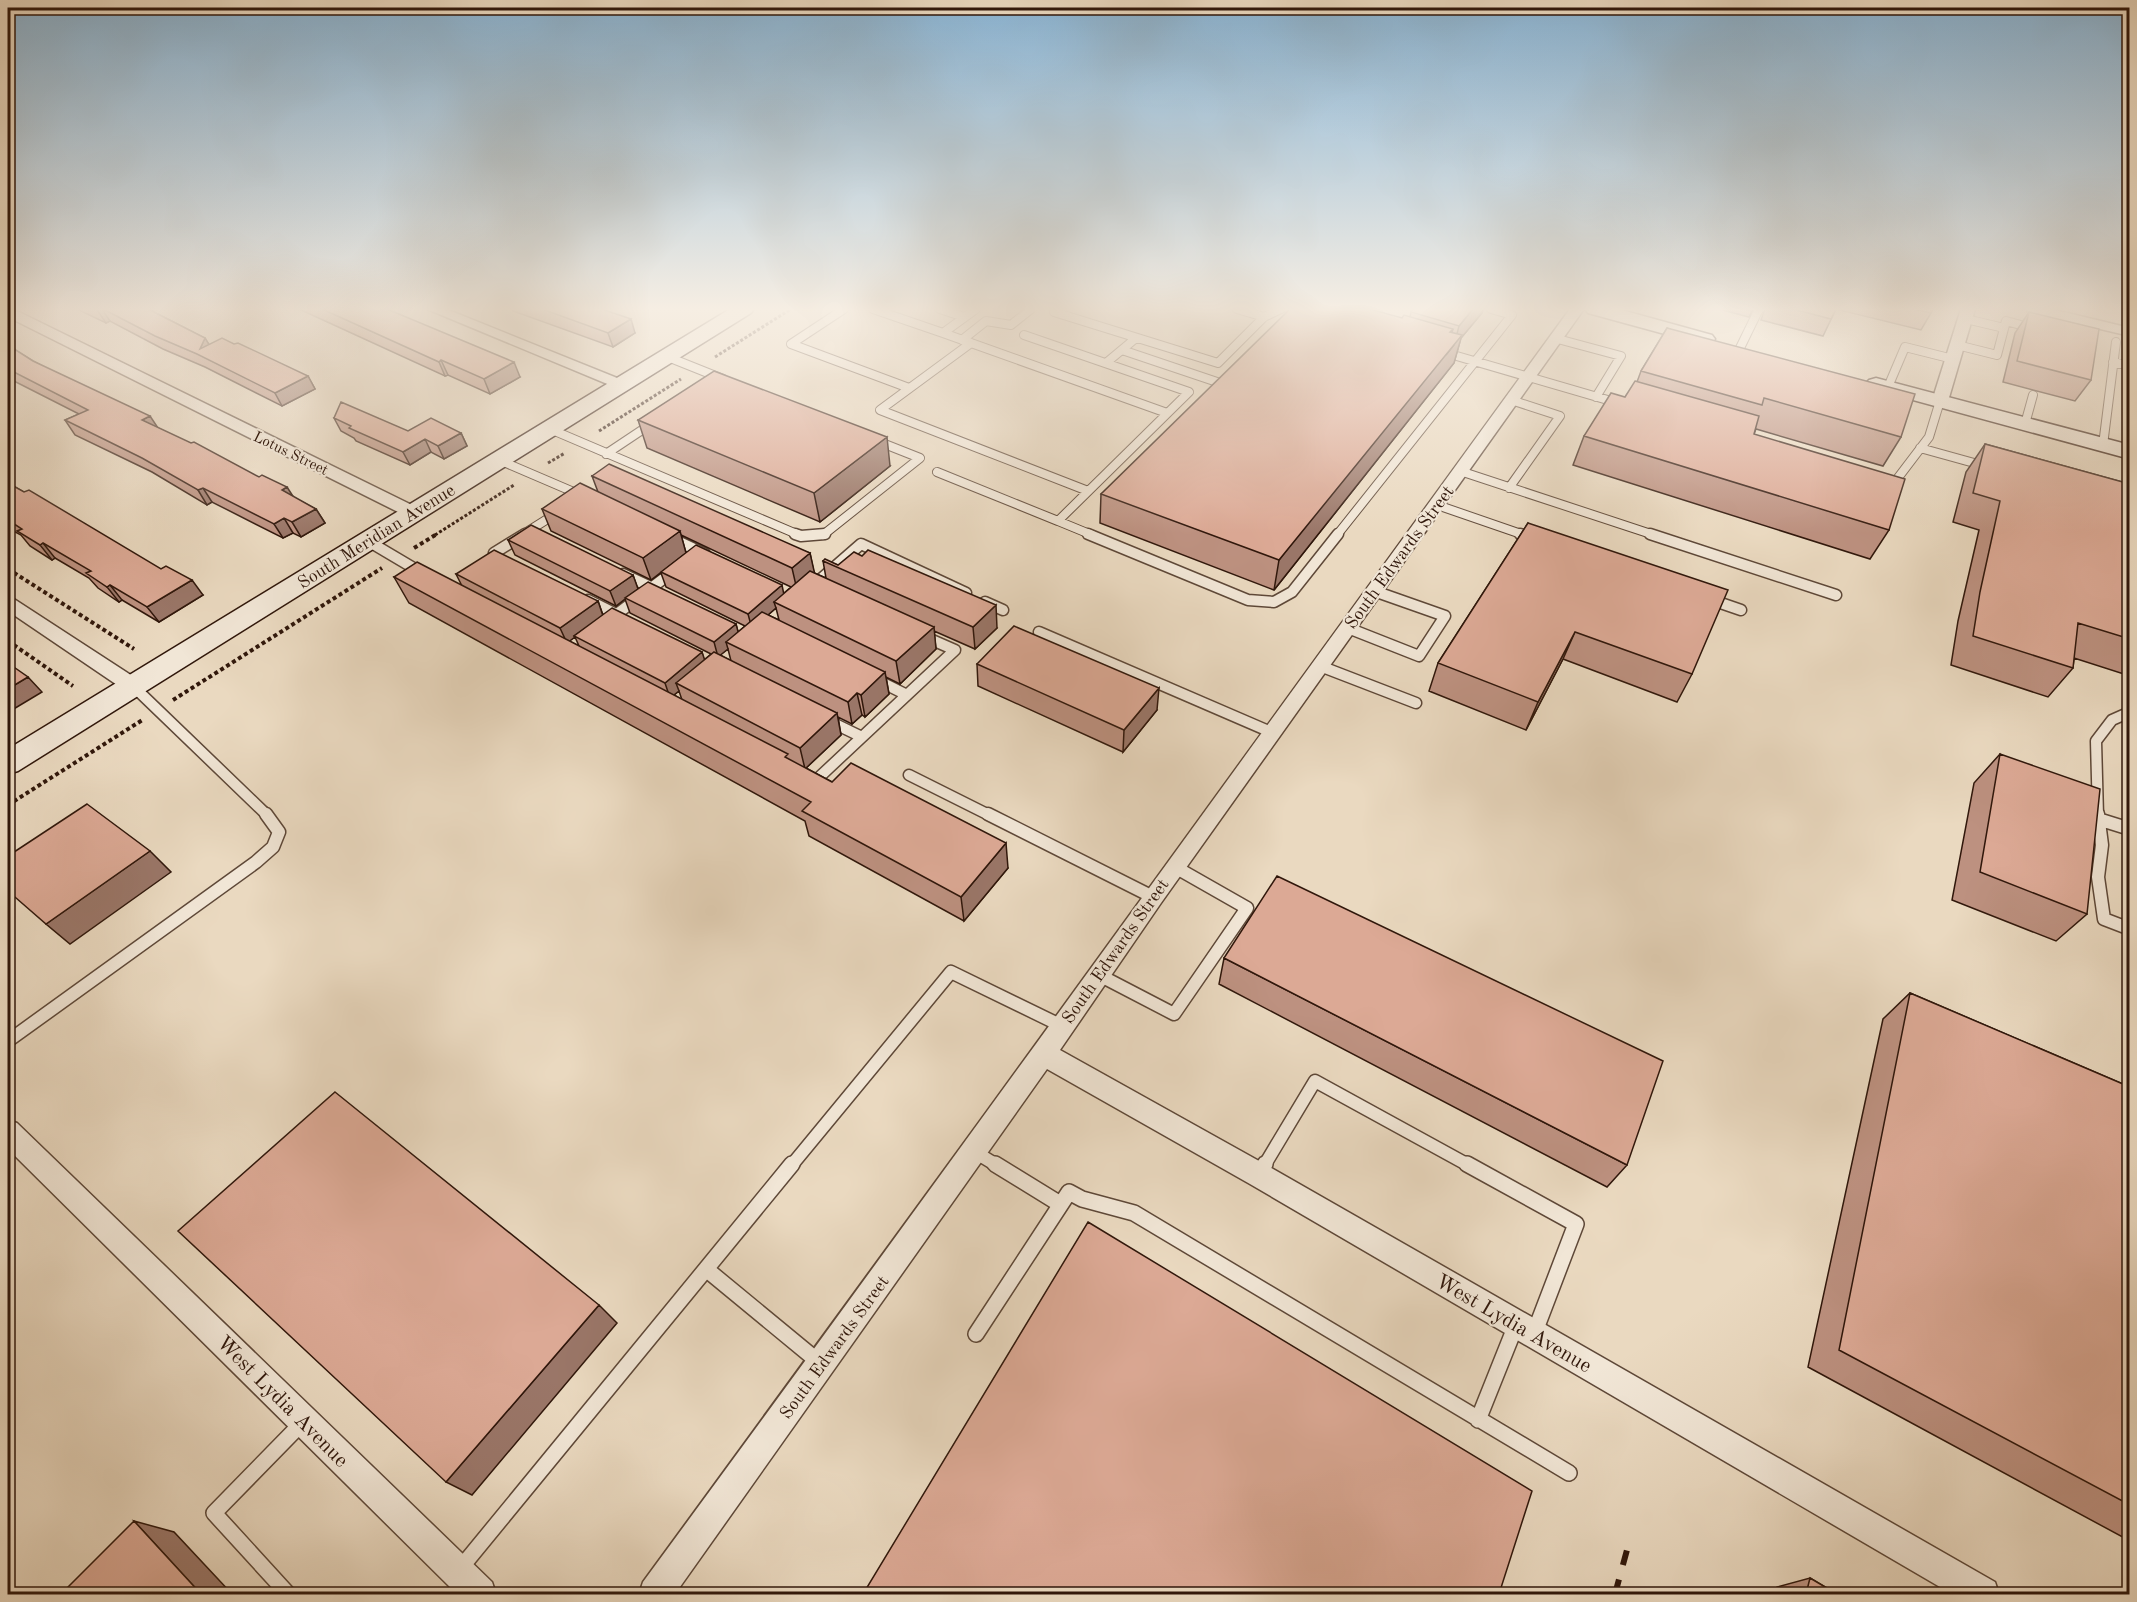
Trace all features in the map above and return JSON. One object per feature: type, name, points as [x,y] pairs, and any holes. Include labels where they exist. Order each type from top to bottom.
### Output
[{"type":"main road","points":[[1876,384],[2130,452]]},
{"type":"main road","name":"South Meridian Avenue","points":[[8,763],[622,385]]},
{"type":"street","name":"Lotus Street","points":[[153,384],[414,513]]},
{"type":"street","name":"South Edwards Street","points":[[655,1594],[975,1152],[1153,897],[1437,505],[1522,384]]},
{"type":"street","points":[[1940,401],[1945,384]]},
{"type":"street","points":[[8,603],[133,686]]},
{"type":"street","name":"West Lydia Avenue","points":[[1042,1053],[1258,1175],[1983,1594]]},
{"type":"street","name":"West Lydia Avenue","points":[[8,1134],[87,1208],[480,1594]]},
{"type":"lane","points":[[898,384],[909,388]]},
{"type":"lane","points":[[915,384],[880,410],[1088,491]]},
{"type":"lane","points":[[1085,384],[1167,413]]},
{"type":"lane","points":[[1059,521],[1189,392],[1165,384]]},
{"type":"lane","points":[[937,472],[1248,600],[1274,602],[1292,592],[1459,384]]},
{"type":"lane","points":[[1552,384],[1630,407]]},
{"type":"lane","points":[[1596,397],[1604,384]]},
{"type":"lane","points":[[2103,445],[2110,384]]},
{"type":"lane","points":[[2025,424],[2033,395]]},
{"type":"lane","points":[[1509,488],[1560,416],[1511,400]]},
{"type":"lane","points":[[1883,480],[1894,483],[1929,437],[1940,401]]},
{"type":"lane","points":[[606,454],[664,416]]},
{"type":"lane","points":[[550,429],[801,536],[823,535],[920,458],[865,436]]},
{"type":"lane","points":[[1920,448],[1997,470]]},
{"type":"lane","points":[[500,460],[594,501]]},
{"type":"lane","points":[[1460,471],[1836,595]]},
{"type":"lane","points":[[574,502],[583,496]]},
{"type":"lane","points":[[1437,505],[1538,540]]},
{"type":"lane","points":[[484,559],[566,507]]},
{"type":"lane","points":[[532,529],[542,534]]},
{"type":"lane","points":[[668,537],[692,558]]},
{"type":"lane","points":[[368,542],[428,576]]},
{"type":"lane","points":[[806,591],[861,544],[1003,610]]},
{"type":"lane","points":[[494,553],[504,558]]},
{"type":"lane","points":[[612,617],[692,558],[711,557]]},
{"type":"lane","points":[[611,568],[661,592]]},
{"type":"lane","points":[[814,585],[825,590]]},
{"type":"lane","points":[[1348,628],[1419,656],[1445,616],[1374,591]]},
{"type":"lane","points":[[576,594],[612,617],[626,619]]},
{"type":"lane","points":[[1696,594],[1741,610]]},
{"type":"lane","points":[[804,776],[814,782],[955,650],[912,630]]},
{"type":"lane","points":[[1039,632],[1273,733]]},
{"type":"lane","points":[[1320,666],[1416,703]]},
{"type":"lane","points":[[867,675],[907,695]]},
{"type":"lane","points":[[8,1041],[256,862],[273,847],[279,832],[271,819],[133,686]]},
{"type":"lane","points":[[2130,712],[2112,720],[2096,741],[2096,800],[2102,845],[2098,877],[2104,919],[2130,929]]},
{"type":"lane","points":[[821,717],[862,737]]},
{"type":"lane","points":[[909,775],[1153,897]]},
{"type":"lane","points":[[2098,819],[2130,829]]},
{"type":"lane","points":[[1099,975],[1174,1014],[1247,908],[1175,867]]},
{"type":"lane","points":[[457,1572],[951,972],[1062,1026]]},
{"type":"lane","points":[[1258,1175],[1315,1081],[1576,1224],[1478,1420]]},
{"type":"lane","points":[[975,1152],[1060,1204]]},
{"type":"lane","points":[[976,1334],[1069,1191],[1082,1199],[1134,1213],[1569,1473]]},
{"type":"lane","points":[[706,1269],[821,1364]]},
{"type":"lane","points":[[288,1594],[214,1513],[304,1422]]},
{"type":"path","points":[[8,569],[134,649]]},
{"type":"path","points":[[8,641],[73,686]]},
{"type":"building","points":[[37,384],[81,384],[150,416],[142,420],[191,443],[194,442],[259,477],[262,475],[287,487],[282,490],[316,509],[292,522],[284,518],[274,524],[203,488],[198,490],[142,458],[65,420],[88,410]]},
{"type":"building","points":[[257,384],[293,384],[275,393]]},
{"type":"building","points":[[694,384],[747,384],[887,437],[814,493],[638,420]]},
{"type":"building","points":[[1214,384],[1422,384],[1279,560],[1101,494]]},
{"type":"building","points":[[1633,384],[1645,384],[1759,416],[1754,434],[1905,479],[1889,530],[1584,436],[1611,393],[1625,397]]},
{"type":"building","points":[[1686,384],[1877,384],[1915,394],[1901,437],[1764,398],[1762,405]]},
{"type":"building","points":[[341,402],[408,431],[431,418],[461,433],[438,446],[425,439],[403,452],[349,428],[351,426],[334,418]]},
{"type":"building","points":[[1985,444],[2130,484],[2130,639],[2078,623],[2073,668],[1973,636],[2000,501],[1973,493]]},
{"type":"building","points":[[609,464],[810,553],[792,568],[592,476]]},
{"type":"building","points":[[8,483],[24,492],[29,490],[161,569],[166,566],[192,580],[147,607],[110,585],[107,587],[86,573],[91,571],[43,543],[40,545],[17,531],[22,529],[8,520]]},
{"type":"building","points":[[580,483],[680,531],[643,558],[542,509]]},
{"type":"building","points":[[1528,523],[1728,590],[1692,674],[1575,632],[1538,702],[1438,663]]},
{"type":"building","points":[[531,525],[633,575],[610,591],[508,540]]},
{"type":"building","points":[[696,545],[782,585],[748,614],[661,572]]},
{"type":"building","points":[[494,550],[598,601],[560,628],[456,574]]},
{"type":"building","points":[[868,550],[996,605],[973,627],[823,561],[825,559],[838,565],[854,552],[862,556]]},
{"type":"building","points":[[417,562],[788,754],[785,757],[832,782],[851,763],[1006,843],[961,897],[802,811],[811,802],[394,577]]},
{"type":"building","points":[[810,571],[934,627],[896,661],[774,602]]},
{"type":"building","points":[[648,582],[736,624],[714,642],[625,598]]},
{"type":"building","points":[[612,608],[702,652],[665,683],[574,636]]},
{"type":"building","points":[[762,612],[885,672],[861,695],[857,693],[848,702],[726,642]]},
{"type":"building","points":[[1014,626],[1159,688],[1124,730],[977,664]]},
{"type":"building","points":[[714,652],[837,713],[800,748],[676,683]]},
{"type":"building","points":[[8,663],[28,677],[8,689]]},
{"type":"building","points":[[2000,754],[2100,789],[2087,914],[1980,872]]},
{"type":"building","points":[[87,804],[150,851],[46,924],[8,891],[8,856]]},
{"type":"building","points":[[1277,876],[1663,1061],[1627,1165],[1224,958]]},
{"type":"building","points":[[1910,993],[2130,1087],[2130,1505],[1839,1350]]},
{"type":"building","points":[[335,1092],[599,1305],[446,1482],[178,1231]]},
{"type":"building","points":[[1088,1222],[1532,1491],[1499,1594],[863,1594]]},
{"type":"building","points":[[134,1521],[201,1594],[61,1594]]},
{"type":"building","points":[[1810,1578],[1837,1594],[1806,1594]]},
{"type":"railway","points":[[1615,1594],[1630,1539]]}]
